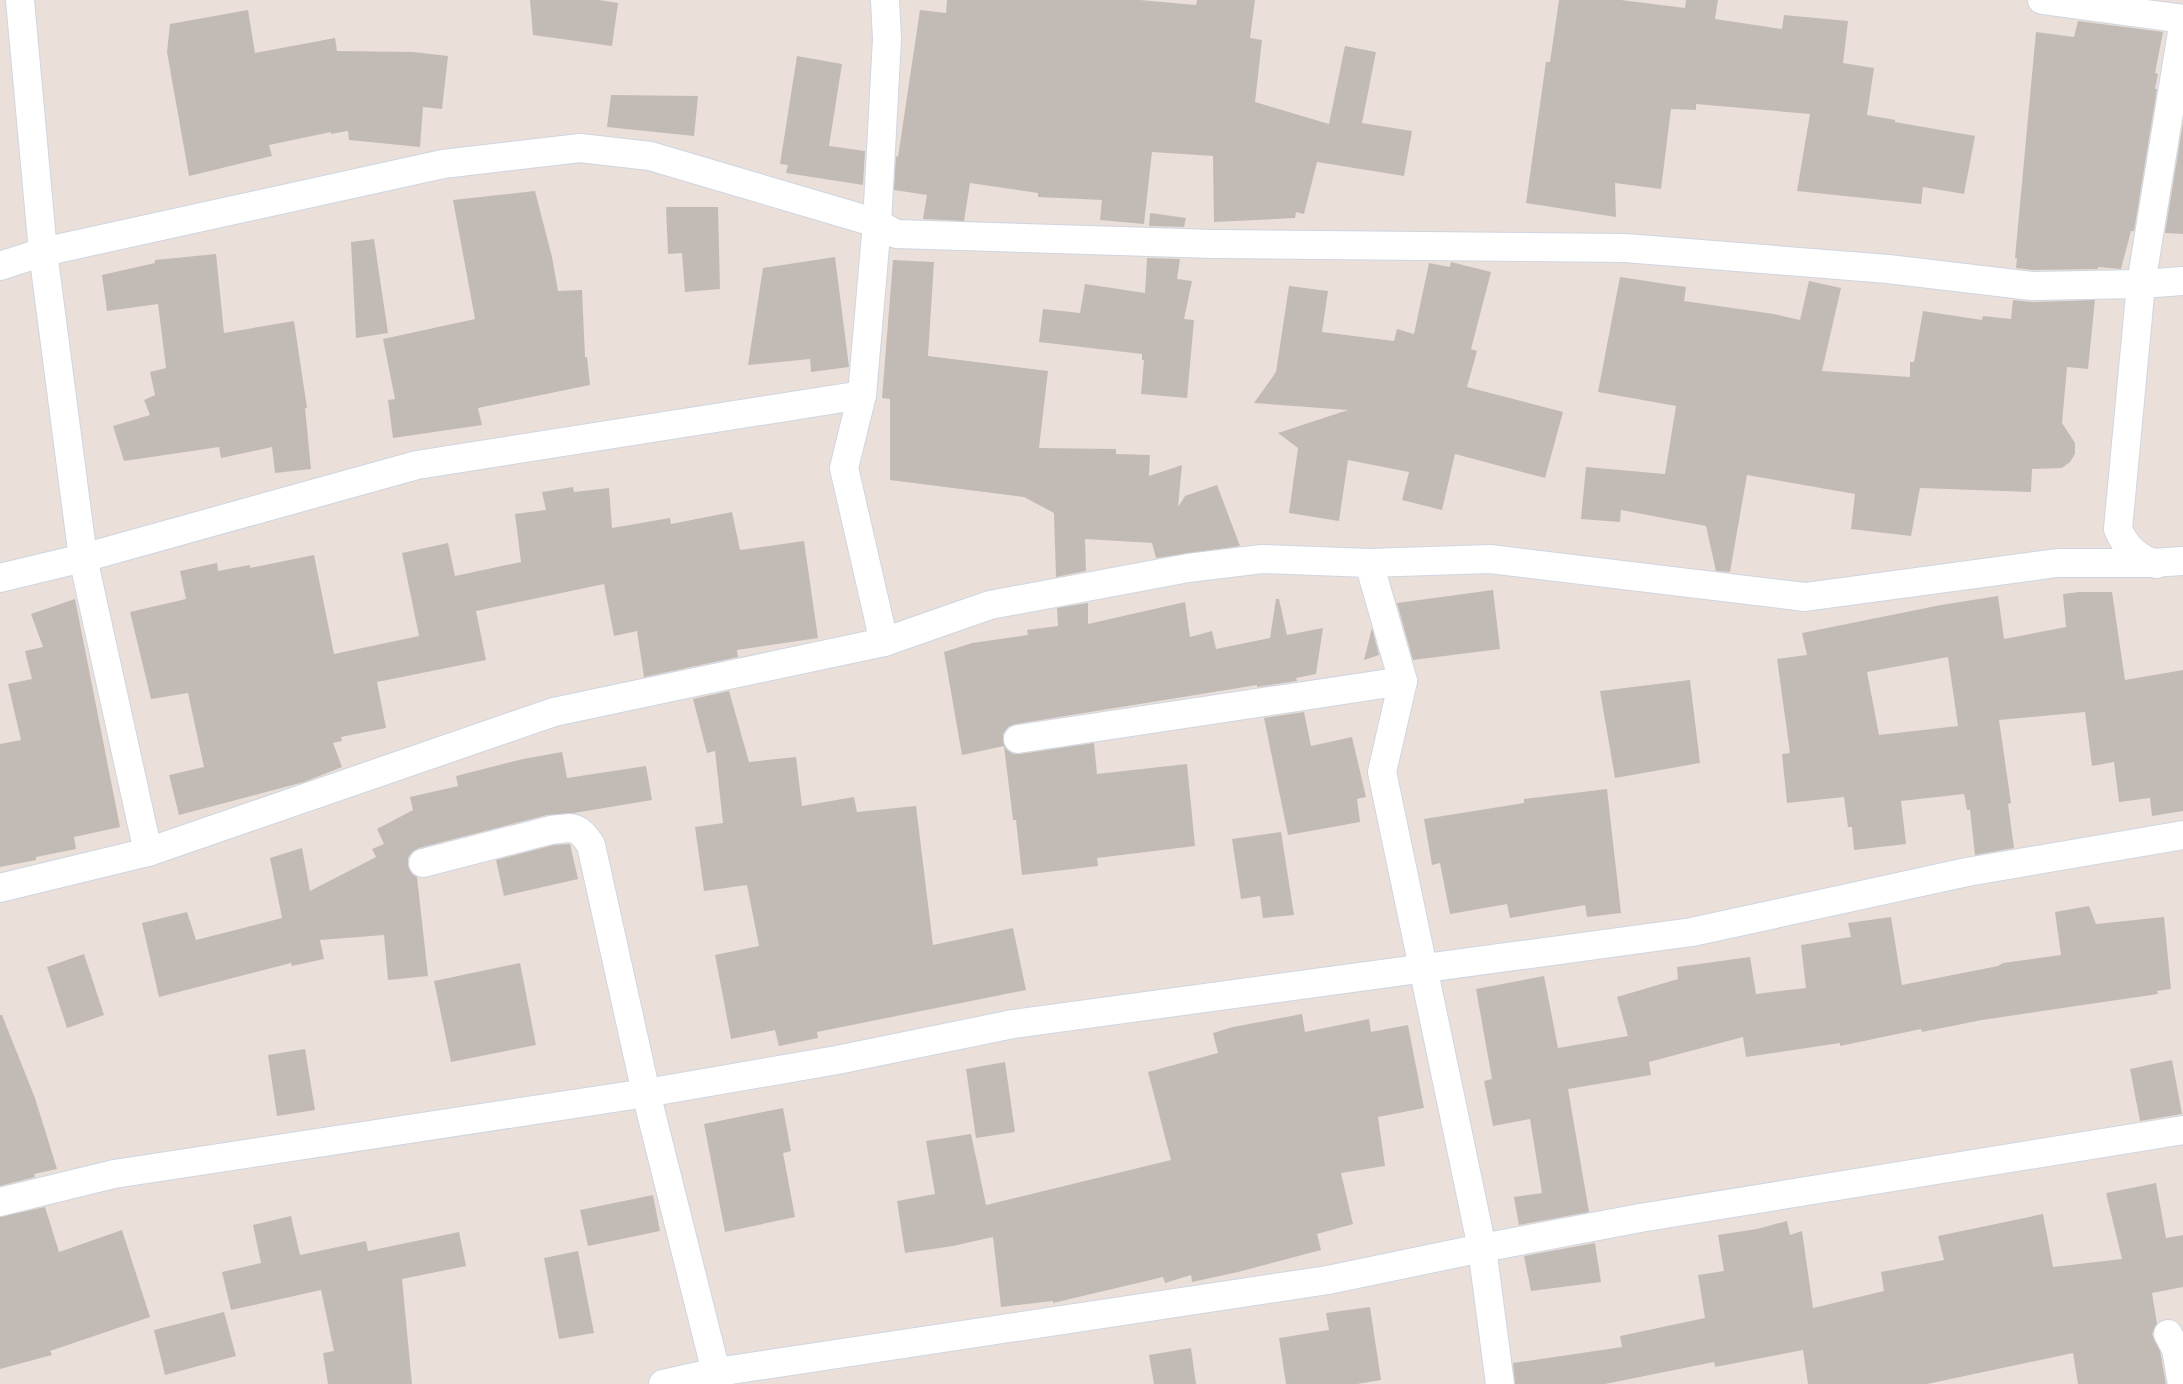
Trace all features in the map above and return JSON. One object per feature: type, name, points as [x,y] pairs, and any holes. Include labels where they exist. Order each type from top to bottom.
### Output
[{"type":"street","points":[[20,0],[44,252],[83,558],[148,852]]},
{"type":"street","points":[[884,642],[844,468],[862,395],[878,223],[887,39],[885,0]]},
{"type":"street","points":[[2042,0],[2183,19]]},
{"type":"street","points":[[2183,26],[2141,284],[2118,529],[2123,542],[2131,551],[2152,563],[2169,567],[2183,575]]},
{"type":"street","points":[[0,266],[44,252],[443,164],[580,148],[650,156],[878,223],[896,234],[1214,244],[1625,248],[1888,270],[2032,286],[2141,284],[2183,281]]},
{"type":"street","points":[[0,578],[83,558],[417,465],[862,395]]},
{"type":"street","points":[[0,888],[148,852],[554,712],[884,642],[990,605],[1188,568],[1262,559],[1369,563],[1490,559],[1806,597],[2057,563],[2152,563],[2183,561]]},
{"type":"street","points":[[1369,563],[1403,681],[1382,772],[1482,1248],[1500,1384]]},
{"type":"street","points":[[1018,739],[1403,681]]},
{"type":"street","points":[[423,863],[551,830],[570,828],[581,831],[591,845],[646,1093],[718,1378]]},
{"type":"street","points":[[0,1202],[114,1174],[646,1093],[837,1060],[1013,1024],[1422,967],[1692,932],[1967,872],[2183,835]]},
{"type":"street","points":[[662,1384],[718,1378],[1328,1280],[1640,1218],[2183,1130]]},
{"type":"street","points":[[2168,1334],[2176,1349],[2182,1384]]},
{"type":"building","points":[[530,0],[599,0],[618,3],[612,46],[533,35]]},
{"type":"building","points":[[947,0],[1140,0],[1196,5],[1197,0],[1255,0],[1250,38],[1262,40],[1255,102],[1329,124],[1345,46],[1376,52],[1362,123],[1412,131],[1404,176],[1317,162],[1304,214],[1296,212],[1295,218],[1214,222],[1213,156],[1152,152],[1144,224],[1100,220],[1102,200],[1038,197],[1038,193],[970,183],[964,221],[923,219],[927,195],[894,190],[896,156],[898,157],[920,10],[946,13]]},
{"type":"building","points":[[1559,0],[1621,0],[1685,8],[1686,0],[1718,0],[1715,19],[1782,29],[1784,15],[1848,21],[1843,63],[1874,68],[1867,115],[1895,120],[1895,122],[1975,136],[1964,194],[1923,187],[1921,204],[1797,191],[1810,114],[1696,104],[1696,110],[1671,109],[1661,189],[1615,183],[1616,217],[1526,203],[1546,62],[1550,62]]},
{"type":"building","points":[[248,10],[255,53],[335,38],[337,51],[413,52],[448,56],[442,109],[423,107],[420,147],[349,140],[348,131],[331,134],[331,132],[269,145],[272,156],[189,176],[167,52],[170,24]]},
{"type":"building","points":[[2078,21],[2163,32],[2155,73],[2158,74],[2155,89],[2157,89],[2134,231],[2131,231],[2121,269],[2098,267],[2098,269],[2033,270],[2016,268],[2017,258],[2015,258],[2036,32],[2074,37]]},
{"type":"building","points":[[797,56],[842,64],[829,146],[865,151],[863,185],[786,173],[788,165],[780,164]]},
{"type":"building","points":[[611,95],[698,96],[694,136],[607,127]]},
{"type":"building","points":[[2183,123],[2183,234],[2165,233]]},
{"type":"building","points":[[535,191],[552,257],[558,291],[582,290],[585,357],[587,357],[590,385],[478,408],[482,425],[393,438],[388,400],[395,399],[383,339],[475,319],[453,200]]},
{"type":"building","points":[[666,207],[718,207],[720,289],[685,292],[682,253],[668,254]]},
{"type":"building","points":[[1150,213],[1186,218],[1184,227],[1149,226]]},
{"type":"building","points":[[374,239],[388,333],[356,338],[351,242]]},
{"type":"building","points":[[216,254],[224,333],[294,321],[307,408],[305,408],[311,469],[275,473],[272,447],[221,458],[219,447],[124,461],[113,426],[150,415],[144,400],[155,395],[150,372],[166,368],[158,304],[107,311],[102,275],[155,263],[155,260]]},
{"type":"building","points":[[835,257],[849,367],[811,372],[810,359],[748,365],[763,268]]},
{"type":"building","points":[[1147,258],[1180,259],[1177,279],[1192,281],[1184,319],[1194,320],[1187,398],[1141,394],[1144,360],[1142,360],[1142,354],[1039,342],[1043,309],[1080,313],[1085,284],[1145,293]]},
{"type":"building","points":[[893,260],[934,262],[928,356],[1048,371],[1039,448],[1116,449],[1116,454],[1150,455],[1149,476],[1182,465],[1178,507],[1185,496],[1217,485],[1240,546],[1156,558],[1152,543],[1085,539],[1086,571],[1056,577],[1054,513],[1024,497],[890,480],[890,399],[882,398]]},
{"type":"building","points":[[1451,262],[1491,272],[1471,349],[1477,351],[1467,387],[1563,412],[1545,478],[1455,454],[1442,510],[1402,500],[1409,472],[1348,460],[1339,521],[1289,513],[1298,448],[1278,433],[1348,410],[1254,403],[1276,372],[1289,286],[1328,291],[1322,332],[1394,341],[1397,329],[1414,334],[1429,263],[1450,267]]},
{"type":"building","points":[[1620,277],[1686,287],[1684,301],[1774,314],[1800,320],[1809,281],[1841,288],[1822,371],[1910,377],[1910,362],[1914,362],[1923,311],[1982,320],[1983,316],[2011,319],[2013,300],[2032,302],[2095,300],[2088,369],[2067,367],[2062,423],[2075,443],[2075,454],[2070,462],[2062,468],[2032,469],[2031,492],[1920,488],[1911,536],[1851,529],[1855,494],[1747,475],[1730,572],[1716,571],[1706,526],[1621,510],[1620,522],[1581,519],[1586,467],[1665,474],[1676,406],[1598,392]]},
{"type":"building","points":[[573,487],[574,492],[609,488],[612,528],[670,518],[671,524],[732,512],[740,550],[804,541],[818,638],[737,650],[738,657],[644,677],[637,631],[614,636],[604,584],[476,611],[486,660],[377,682],[386,728],[341,737],[342,741],[333,743],[342,767],[304,782],[179,815],[169,775],[204,767],[188,693],[151,699],[130,612],[186,599],[180,571],[217,563],[218,571],[250,565],[250,568],[314,555],[334,654],[419,636],[402,553],[448,543],[455,576],[521,562],[515,514],[546,510],[542,492]]},
{"type":"building","points":[[1493,590],[1500,649],[1413,660],[1397,603]]},
{"type":"building","points":[[2112,592],[2125,680],[2183,670],[2183,811],[2152,816],[2150,798],[2119,802],[2114,762],[2092,766],[2085,712],[1999,720],[2011,803],[2008,804],[2014,848],[1975,855],[1970,810],[1967,810],[1964,794],[1901,801],[1906,844],[1854,850],[1852,827],[1848,827],[1844,797],[1787,803],[1782,754],[1790,753],[1777,659],[1807,655],[1802,633],[1941,605],[1998,596],[2004,639],[2066,627],[2063,594]],"holes":[[[1948,657],[1958,726],[1879,735],[1867,672]]]},
{"type":"building","points":[[75,599],[120,827],[74,837],[76,849],[0,867],[0,744],[21,740],[8,684],[32,679],[25,651],[43,647],[31,614]]},
{"type":"building","points":[[1276,599],[1279,599],[1287,635],[1323,628],[1316,674],[1296,678],[1297,681],[1257,687],[1257,685],[1016,724],[1008,727],[1003,734],[1003,742],[1006,749],[1013,754],[1094,743],[1097,774],[1187,764],[1195,846],[1097,858],[1098,866],[1022,875],[1016,820],[1013,820],[1004,746],[962,755],[944,652],[972,643],[1028,635],[1027,630],[1058,626],[1057,608],[1088,603],[1088,624],[1185,602],[1190,637],[1212,631],[1216,649],[1270,638]]},
{"type":"building","points":[[1372,628],[1379,655],[1364,660]]},
{"type":"building","points":[[1690,680],[1700,763],[1615,778],[1600,691]]},
{"type":"building","points":[[729,691],[749,762],[796,757],[802,806],[854,797],[857,812],[916,806],[933,945],[1013,928],[1026,990],[817,1032],[818,1038],[779,1046],[775,1030],[731,1039],[715,955],[759,946],[747,885],[704,891],[695,827],[723,823],[715,751],[707,753],[693,699]]},
{"type":"building","points":[[1304,712],[1311,746],[1352,737],[1366,797],[1357,799],[1360,822],[1288,835],[1264,718]]},
{"type":"building","points":[[562,752],[567,778],[646,766],[652,800],[574,813],[547,815],[419,848],[412,852],[408,858],[408,866],[412,874],[417,877],[428,976],[388,980],[384,935],[320,940],[324,959],[292,966],[291,963],[159,997],[142,923],[187,912],[196,940],[282,918],[270,858],[302,848],[310,891],[376,857],[372,849],[384,844],[377,829],[413,810],[410,797],[458,786],[456,776],[523,759]]},
{"type":"building","points":[[1607,789],[1621,913],[1587,917],[1585,905],[1510,918],[1507,904],[1450,914],[1440,863],[1432,865],[1424,819],[1524,803],[1524,799]]},
{"type":"building","points":[[1281,832],[1294,915],[1263,918],[1260,896],[1241,899],[1232,839]]},
{"type":"building","points":[[570,844],[578,879],[504,896],[496,860],[554,845]]},
{"type":"building","points":[[2089,906],[2096,924],[2164,917],[2171,989],[2157,991],[2158,994],[1982,1020],[1922,1032],[1921,1029],[1840,1046],[1840,1043],[1746,1057],[1743,1037],[1649,1062],[1651,1075],[1568,1089],[1589,1212],[1519,1225],[1514,1197],[1542,1193],[1530,1119],[1493,1126],[1484,1081],[1492,1079],[1476,989],[1544,976],[1558,1048],[1628,1036],[1617,997],[1678,979],[1677,967],[1750,957],[1756,994],[1806,988],[1801,945],[1851,937],[1848,923],[1891,917],[1902,985],[1998,966],[2003,963],[2061,955],[2055,912]]},
{"type":"building","points":[[84,954],[104,1015],[67,1028],[47,967]]},
{"type":"building","points":[[520,963],[536,1045],[451,1062],[434,981]]},
{"type":"building","points":[[1302,1014],[1305,1032],[1369,1019],[1371,1032],[1408,1025],[1424,1108],[1378,1117],[1385,1166],[1341,1173],[1353,1224],[1317,1234],[1321,1250],[1192,1282],[1191,1275],[1165,1283],[1163,1277],[1053,1303],[1053,1301],[1001,1307],[993,1237],[953,1246],[905,1253],[897,1201],[935,1194],[926,1141],[971,1134],[986,1205],[1171,1160],[1148,1072],[1218,1053],[1213,1033],[1233,1027]]},
{"type":"building","points":[[0,1015],[2,1015],[35,1098],[57,1169],[34,1174],[35,1177],[0,1186]]},
{"type":"building","points":[[305,1049],[315,1110],[277,1116],[268,1055]]},
{"type":"building","points":[[2172,1060],[2182,1114],[2140,1121],[2130,1069]]},
{"type":"building","points":[[1005,1062],[1015,1132],[976,1138],[966,1069]]},
{"type":"building","points":[[783,1108],[791,1151],[783,1153],[795,1217],[725,1232],[704,1124]]},
{"type":"building","points":[[2156,1183],[2166,1238],[2183,1235],[2183,1287],[2152,1293],[2157,1324],[2152,1334],[2160,1351],[2166,1384],[2078,1384],[2073,1353],[1927,1384],[1808,1384],[1803,1350],[1715,1367],[1714,1362],[1605,1384],[1515,1384],[1513,1363],[1622,1347],[1620,1336],[1705,1318],[1698,1275],[1724,1271],[1718,1235],[1757,1229],[1787,1221],[1790,1235],[1802,1231],[1813,1308],[1884,1291],[1881,1272],[1944,1260],[1938,1236],[2043,1214],[2053,1267],[2122,1259],[2106,1193]]},
{"type":"building","points":[[653,1195],[660,1231],[588,1246],[580,1210]]},
{"type":"building","points":[[45,1207],[59,1252],[122,1230],[150,1317],[50,1351],[52,1355],[0,1369],[0,1217]]},
{"type":"building","points":[[291,1216],[300,1255],[366,1241],[368,1251],[459,1232],[466,1266],[402,1279],[412,1384],[328,1384],[323,1353],[334,1351],[321,1290],[231,1310],[222,1272],[261,1263],[253,1225]]},
{"type":"building","points":[[1595,1243],[1601,1282],[1531,1291],[1524,1256]]},
{"type":"building","points":[[578,1251],[594,1333],[559,1339],[544,1258]]},
{"type":"building","points":[[1370,1307],[1381,1380],[1357,1384],[1286,1384],[1279,1338],[1329,1330],[1326,1313]]},
{"type":"building","points":[[224,1312],[236,1356],[165,1375],[154,1330]]},
{"type":"building","points":[[1191,1348],[1196,1384],[1154,1384],[1149,1355]]}]
